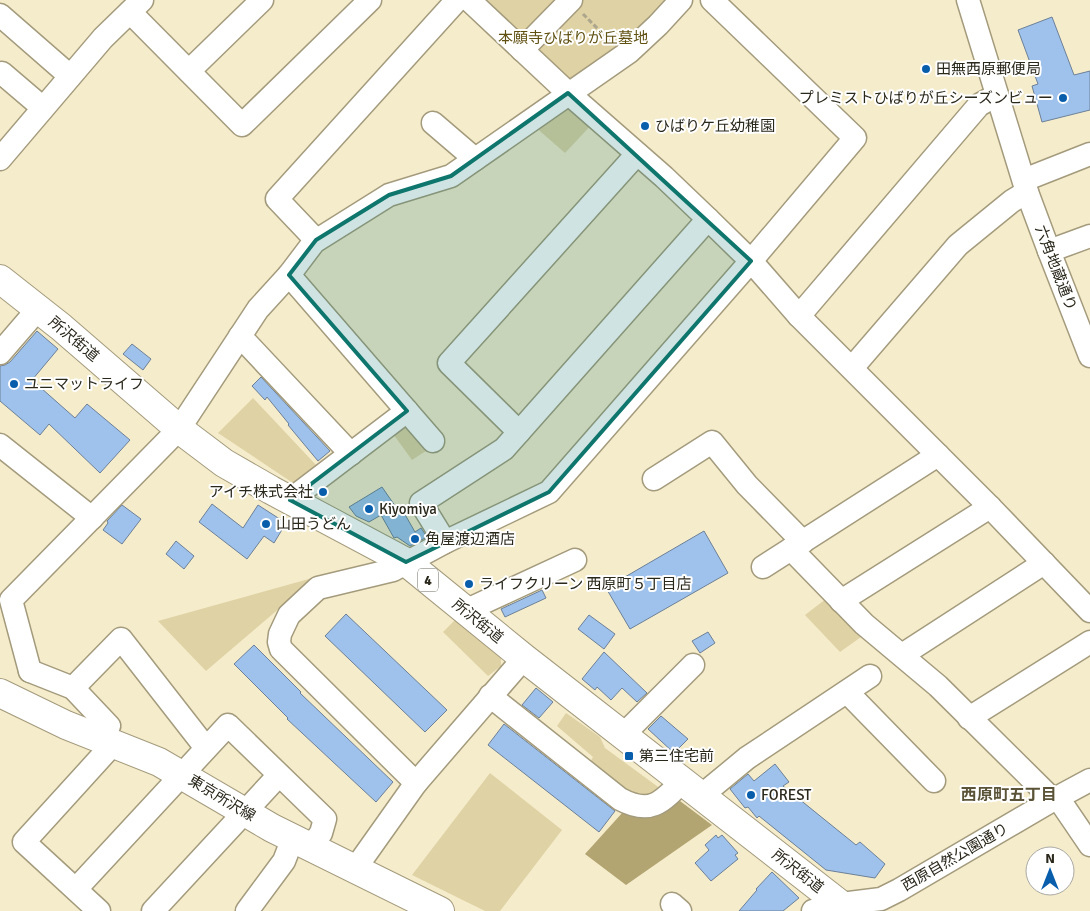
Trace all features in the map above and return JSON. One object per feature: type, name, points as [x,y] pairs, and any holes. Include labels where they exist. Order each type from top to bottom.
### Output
[{"type":"main road","name":"所沢街道","points":[[0,279],[179,429],[224,463],[406,562],[524,658],[845,908]]},
{"type":"main road","name":"東京所沢線","points":[[1,695],[66,725],[159,762],[244,812],[440,911]]},
{"type":"street","points":[[189,71],[262,0]]},
{"type":"street","points":[[2,153],[103,38],[136,6],[189,71],[242,125],[370,0]]},
{"type":"street","points":[[316,240],[277,200],[457,0]]},
{"type":"street","points":[[469,0],[568,93],[708,219],[751,262],[799,316],[990,507],[1090,612]]},
{"type":"street","points":[[30,671],[11,600],[179,429],[258,309],[289,275],[316,240],[389,195],[451,176],[624,55],[658,25],[681,0]]},
{"type":"street","points":[[416,783],[281,649],[278,642],[289,615],[315,590],[393,570],[445,542],[549,492],[751,262],[855,138],[712,0]]},
{"type":"street","name":"六角地蔵通り","points":[[968,0],[1026,186],[1049,251],[1083,317],[1090,356]]},
{"type":"street","points":[[522,50],[570,1]]},
{"type":"street","points":[[0,15],[70,76]]},
{"type":"street","points":[[2,73],[43,108]]},
{"type":"street","points":[[799,316],[978,105],[997,95]]},
{"type":"street","points":[[432,123],[475,159]]},
{"type":"street","points":[[519,432],[449,364],[638,154]]},
{"type":"street","points":[[852,368],[958,245],[1012,201],[1026,186],[1090,154]]},
{"type":"street","points":[[445,542],[420,503],[504,449],[708,219]]},
{"type":"street","points":[[1049,251],[1090,236]]},
{"type":"street","points":[[289,275],[433,441]]},
{"type":"street","points":[[0,353],[38,309]]},
{"type":"street","points":[[240,336],[351,454]]},
{"type":"street","points":[[290,500],[407,411]]},
{"type":"street","points":[[654,479],[712,442],[842,601],[864,624],[938,686],[1055,800],[1090,845]]},
{"type":"street","points":[[3,453],[92,518]]},
{"type":"street","points":[[764,567],[938,455]]},
{"type":"street","points":[[842,601],[990,507]]},
{"type":"street","points":[[465,611],[575,560]]},
{"type":"street","points":[[902,655],[1044,563]]},
{"type":"street","points":[[73,688],[121,639],[206,748]]},
{"type":"street","points":[[969,718],[1090,642]]},
{"type":"street","points":[[355,869],[416,783],[524,658]]},
{"type":"street","points":[[623,735],[693,665]]},
{"type":"street","points":[[30,671],[73,688],[109,726],[108,741],[24,842],[100,911]]},
{"type":"street","points":[[1,695],[30,671]]},
{"type":"street","points":[[490,696],[620,799],[637,806],[650,806],[659,804],[692,788],[747,758],[870,676]]},
{"type":"street","points":[[847,692],[889,745],[934,781]]},
{"type":"street","points":[[76,889],[228,725],[325,819],[321,833],[302,842],[284,861],[247,911]]},
{"type":"street","points":[[153,911],[279,775]]},
{"type":"street","name":"西原自然公園通り","points":[[812,911],[845,908],[880,900],[1090,780]]},
{"type":"path","points":[[570,1],[624,55]]},
{"type":"highlighted area","points":[[568,93],[751,261],[549,492],[406,562],[290,500],[407,411],[289,275],[316,240],[389,195],[451,176]]},
{"type":"green space","name":"本願寺ひばりが丘墓地","points":[[478,0],[672,0],[651,24],[570,87]]},
{"type":"green space","points":[[567,99],[595,121],[565,153],[533,125]]},
{"type":"green space","points":[[253,398],[317,466],[293,483],[218,433]]},
{"type":"green space","points":[[406,413],[435,445],[412,460],[388,427]]},
{"type":"green space","points":[[316,577],[206,671],[158,621]]},
{"type":"green space","points":[[831,595],[868,632],[840,652],[805,615]]},
{"type":"green space","points":[[456,619],[501,654],[501,666],[488,676],[443,632]]},
{"type":"green space","points":[[566,713],[600,737],[605,748],[665,792],[638,802],[589,764],[593,757],[557,726]]},
{"type":"green space","points":[[490,773],[562,830],[500,911],[485,911],[412,875]]},
{"type":"shaded area","points":[[680,801],[712,825],[626,885],[585,854],[623,812],[647,816],[660,814]]},
{"type":"building","points":[[1052,17],[1074,75],[1090,71],[1090,110],[1042,122],[1032,86],[1038,84],[1018,30]]},
{"type":"building","points":[[37,331],[58,349],[32,380],[75,418],[87,404],[130,440],[100,473],[49,424],[40,435],[0,401],[0,366],[10,362]]},
{"type":"building","points":[[132,344],[151,359],[143,370],[123,354]]},
{"type":"building","points":[[261,377],[330,451],[318,461],[267,397],[265,400],[252,386]]},
{"type":"building","points":[[382,487],[400,513],[403,511],[415,532],[421,528],[427,537],[410,546],[397,537],[394,538],[381,515],[369,522],[356,516],[349,507]]},
{"type":"building","points":[[212,504],[243,528],[258,505],[286,523],[274,543],[264,536],[247,559],[199,522]]},
{"type":"building","points":[[122,505],[141,519],[122,544],[103,530],[108,523],[107,521]]},
{"type":"building","points":[[704,531],[728,573],[630,629],[606,588]]},
{"type":"building","points":[[176,541],[194,556],[184,569],[166,554]]},
{"type":"building","points":[[542,590],[546,598],[505,617],[501,609]]},
{"type":"building","points":[[346,614],[447,710],[425,732],[325,636]]},
{"type":"building","points":[[589,615],[615,634],[604,649],[578,629]]},
{"type":"building","points":[[708,632],[715,643],[700,653],[692,641]]},
{"type":"building","points":[[254,645],[300,693],[393,782],[376,802],[287,719],[234,664]]},
{"type":"building","points":[[604,652],[647,693],[637,702],[622,688],[611,700],[597,687],[595,690],[582,679]]},
{"type":"building","points":[[536,688],[553,702],[539,718],[522,705]]},
{"type":"building","points":[[661,716],[688,739],[674,753],[648,729]]},
{"type":"building","points":[[504,724],[615,811],[599,832],[488,745]]},
{"type":"building","points":[[775,764],[789,782],[783,786],[856,845],[860,842],[885,864],[875,878],[826,870],[759,816],[757,818],[748,807],[745,808],[730,789],[748,774],[754,781]]},
{"type":"building","points":[[716,835],[718,838],[722,835],[738,853],[735,855],[738,859],[711,881],[695,863],[709,850],[705,845]]},
{"type":"building","points":[[772,872],[799,898],[783,911],[739,911],[756,889]]},
{"type":"place","name":"田無西原郵便局","points":[[926,69]]},
{"type":"place","name":"プレミストひばりが丘シーズンビュー","points":[[1063,98]]},
{"type":"place","name":"ひばりケ丘幼稚園","points":[[645,126]]},
{"type":"place","name":"ユニマットライフ","points":[[14,384]]},
{"type":"place","name":"アイチ株式会社","points":[[323,492]]},
{"type":"place","name":"Kiyomiya","points":[[369,509]]},
{"type":"place","name":"山田うどん","points":[[266,524]]},
{"type":"place","name":"角屋渡辺酒店","points":[[415,539]]},
{"type":"place","name":"ライフクリーン 西原町５丁目店","points":[[469,584]]},
{"type":"place","name":"第三住宅前","points":[[629,756]]},
{"type":"place","name":"FOREST","points":[[751,795]]},
{"type":"district","name":"西原町五丁目","points":[[1009,794]]}]
